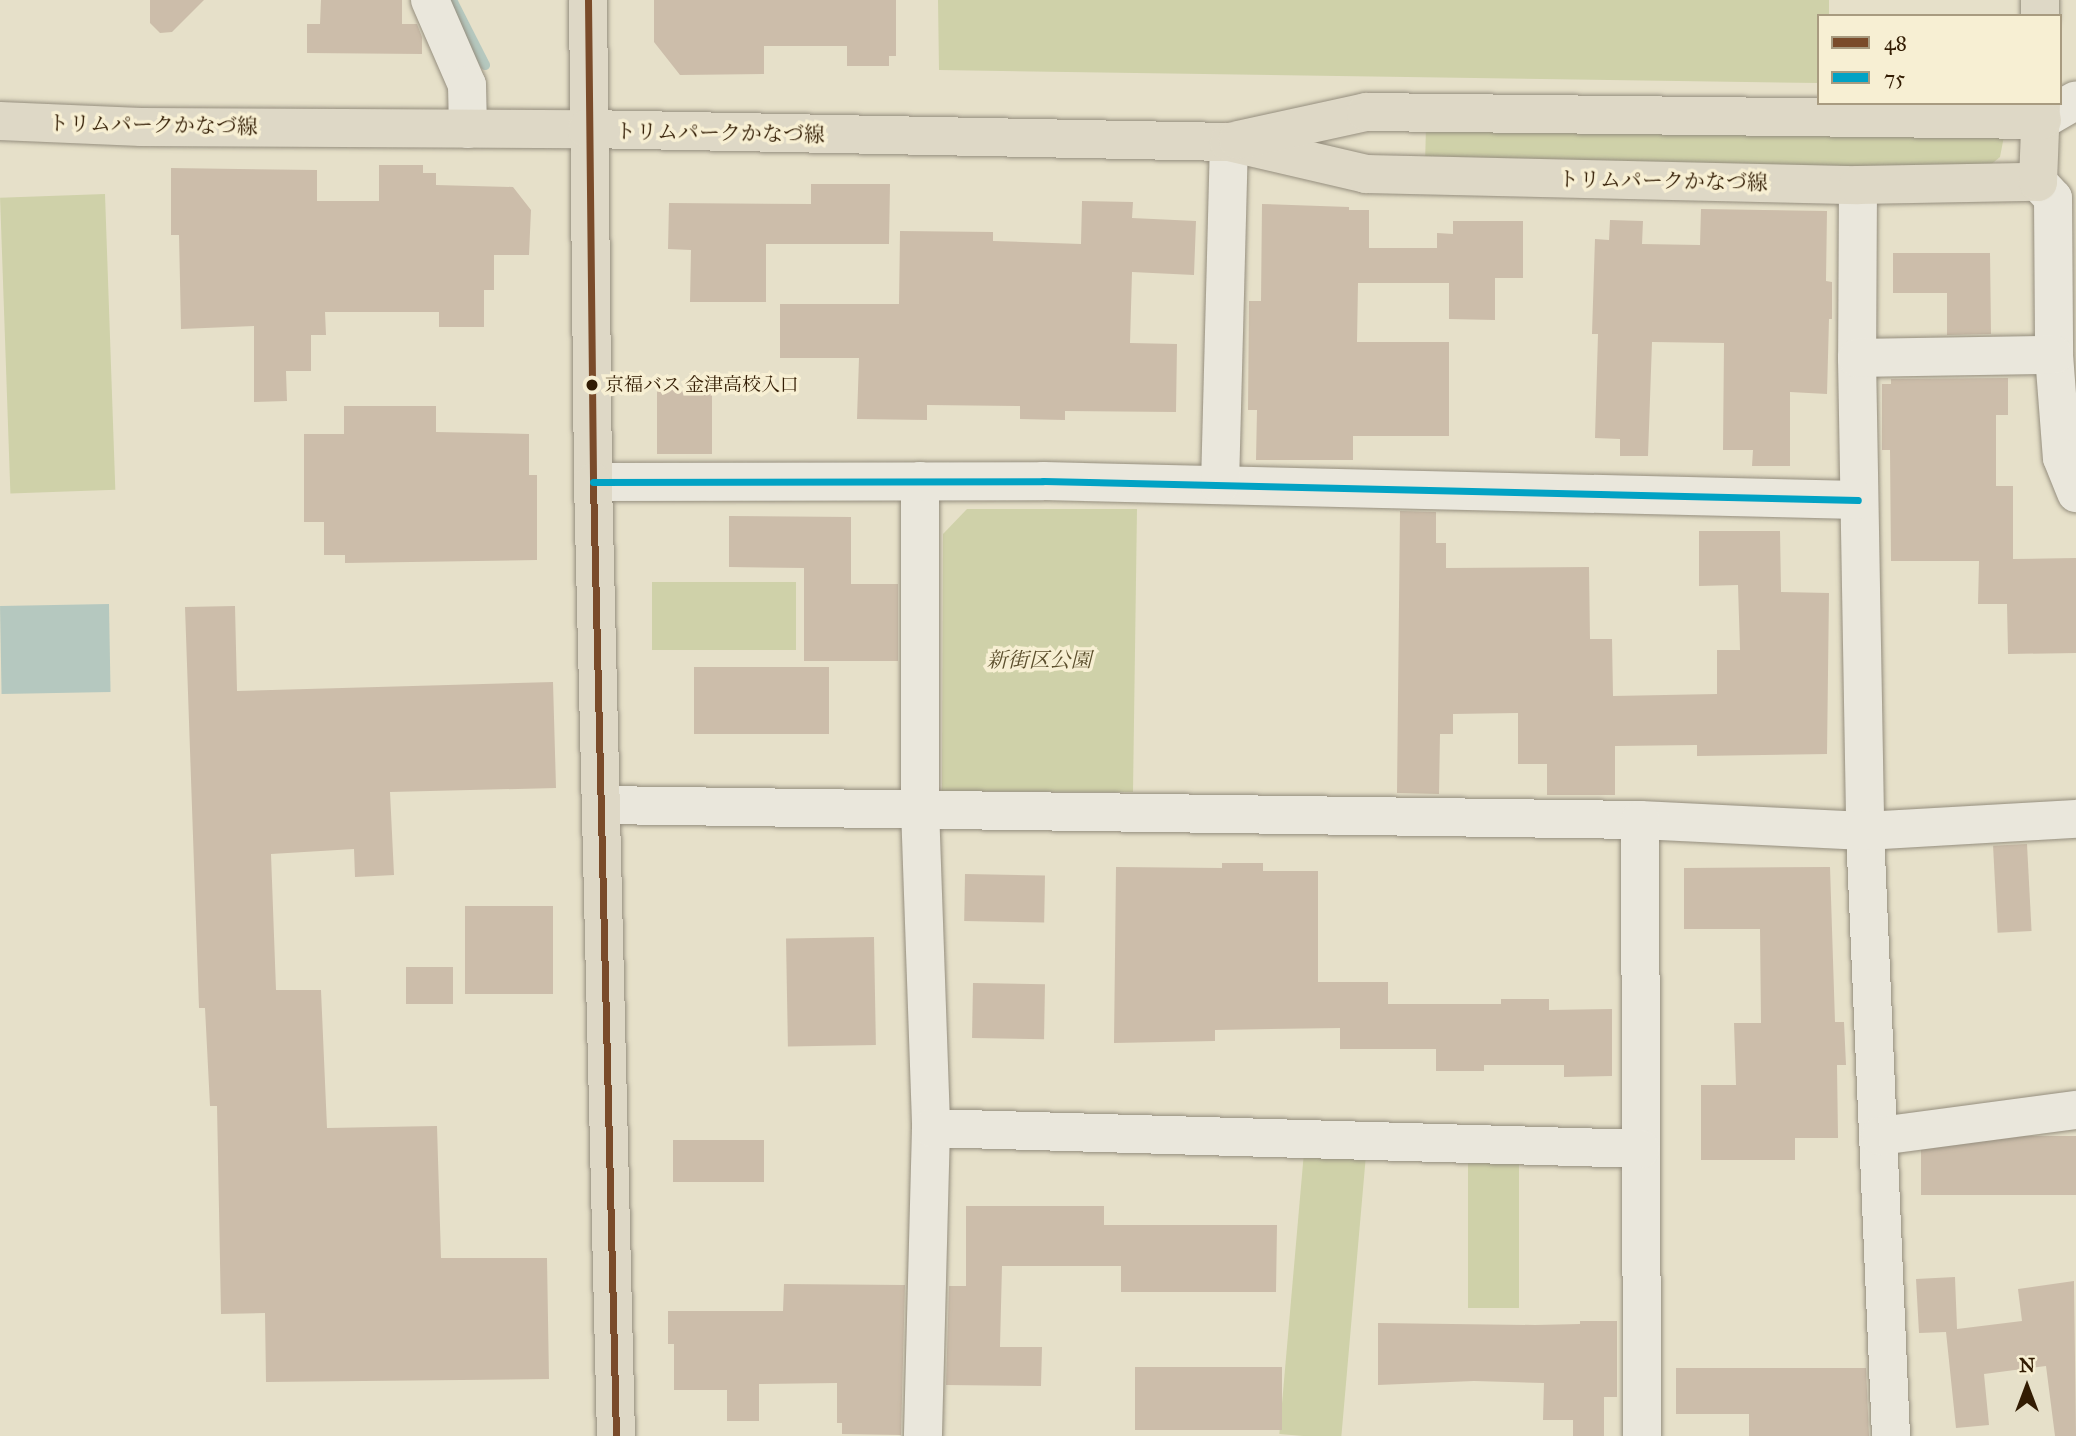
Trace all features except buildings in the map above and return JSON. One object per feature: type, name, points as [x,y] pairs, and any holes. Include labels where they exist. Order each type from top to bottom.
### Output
[{"type":"main road","points":[[587,0],[593,482],[616,1436]]},
{"type":"main road","name":"トリムパークかなづ線","points":[[1229,142],[1366,112],[2042,112]]},
{"type":"main road","points":[[2038,182],[2042,112]]},
{"type":"main road","name":"トリムパークかなづ線","points":[[0,121],[141,127],[587,129],[1229,142],[1366,174],[1858,185],[2038,182]]},
{"type":"street","points":[[430,0],[467,85],[468,129]]},
{"type":"street","points":[[2042,112],[2062,105]]},
{"type":"street","points":[[1220,485],[1229,142]]},
{"type":"street","points":[[2038,182],[2053,198],[2054,355],[2062,458],[2076,493]]},
{"type":"street","points":[[1858,185],[1858,500],[1865,831],[1891,1436]]},
{"type":"street","points":[[1857,358],[2054,355]]},
{"type":"street","points":[[920,481],[920,808],[931,1128],[923,1436]]},
{"type":"street","points":[[593,482],[920,481],[1220,485],[1858,500]]},
{"type":"street","points":[[602,805],[1640,820],[1865,831],[2076,819]]},
{"type":"street","points":[[1640,820],[1642,1436]]},
{"type":"street","points":[[1880,1136],[2076,1110]]},
{"type":"street","points":[[931,1128],[1640,1149]]},
{"type":"green space","points":[[938,0],[1829,0],[1829,14],[1817,14],[1817,83],[939,70]]},
{"type":"green space","points":[[1426,125],[2005,131],[2000,157],[1989,166],[1425,166]]},
{"type":"green space","points":[[105,194],[115,490],[10,493],[0,198]]},
{"type":"green space","name":"新街区公園","points":[[967,509],[1137,509],[1133,792],[942,791],[943,534]]},
{"type":"green space","points":[[652,582],[796,582],[796,650],[652,650]]},
{"type":"green space","points":[[1304,1152],[1366,1157],[1341,1436],[1279,1434]]},
{"type":"green space","points":[[1468,1157],[1519,1157],[1519,1308],[1468,1308]]},
{"type":"shaded area","points":[[109,604],[111,692],[2,694],[0,606]]},
{"type":"waterway","points":[[452,0],[485,65]]},
{"type":"transit line","name":"48","points":[[588,0],[593,482],[616,1436]]},
{"type":"transit line","name":"75","points":[[593,482],[1043,481],[1858,500]]},
{"type":"place","name":"京福バス 金津高校入口","points":[[592,385]]}]
